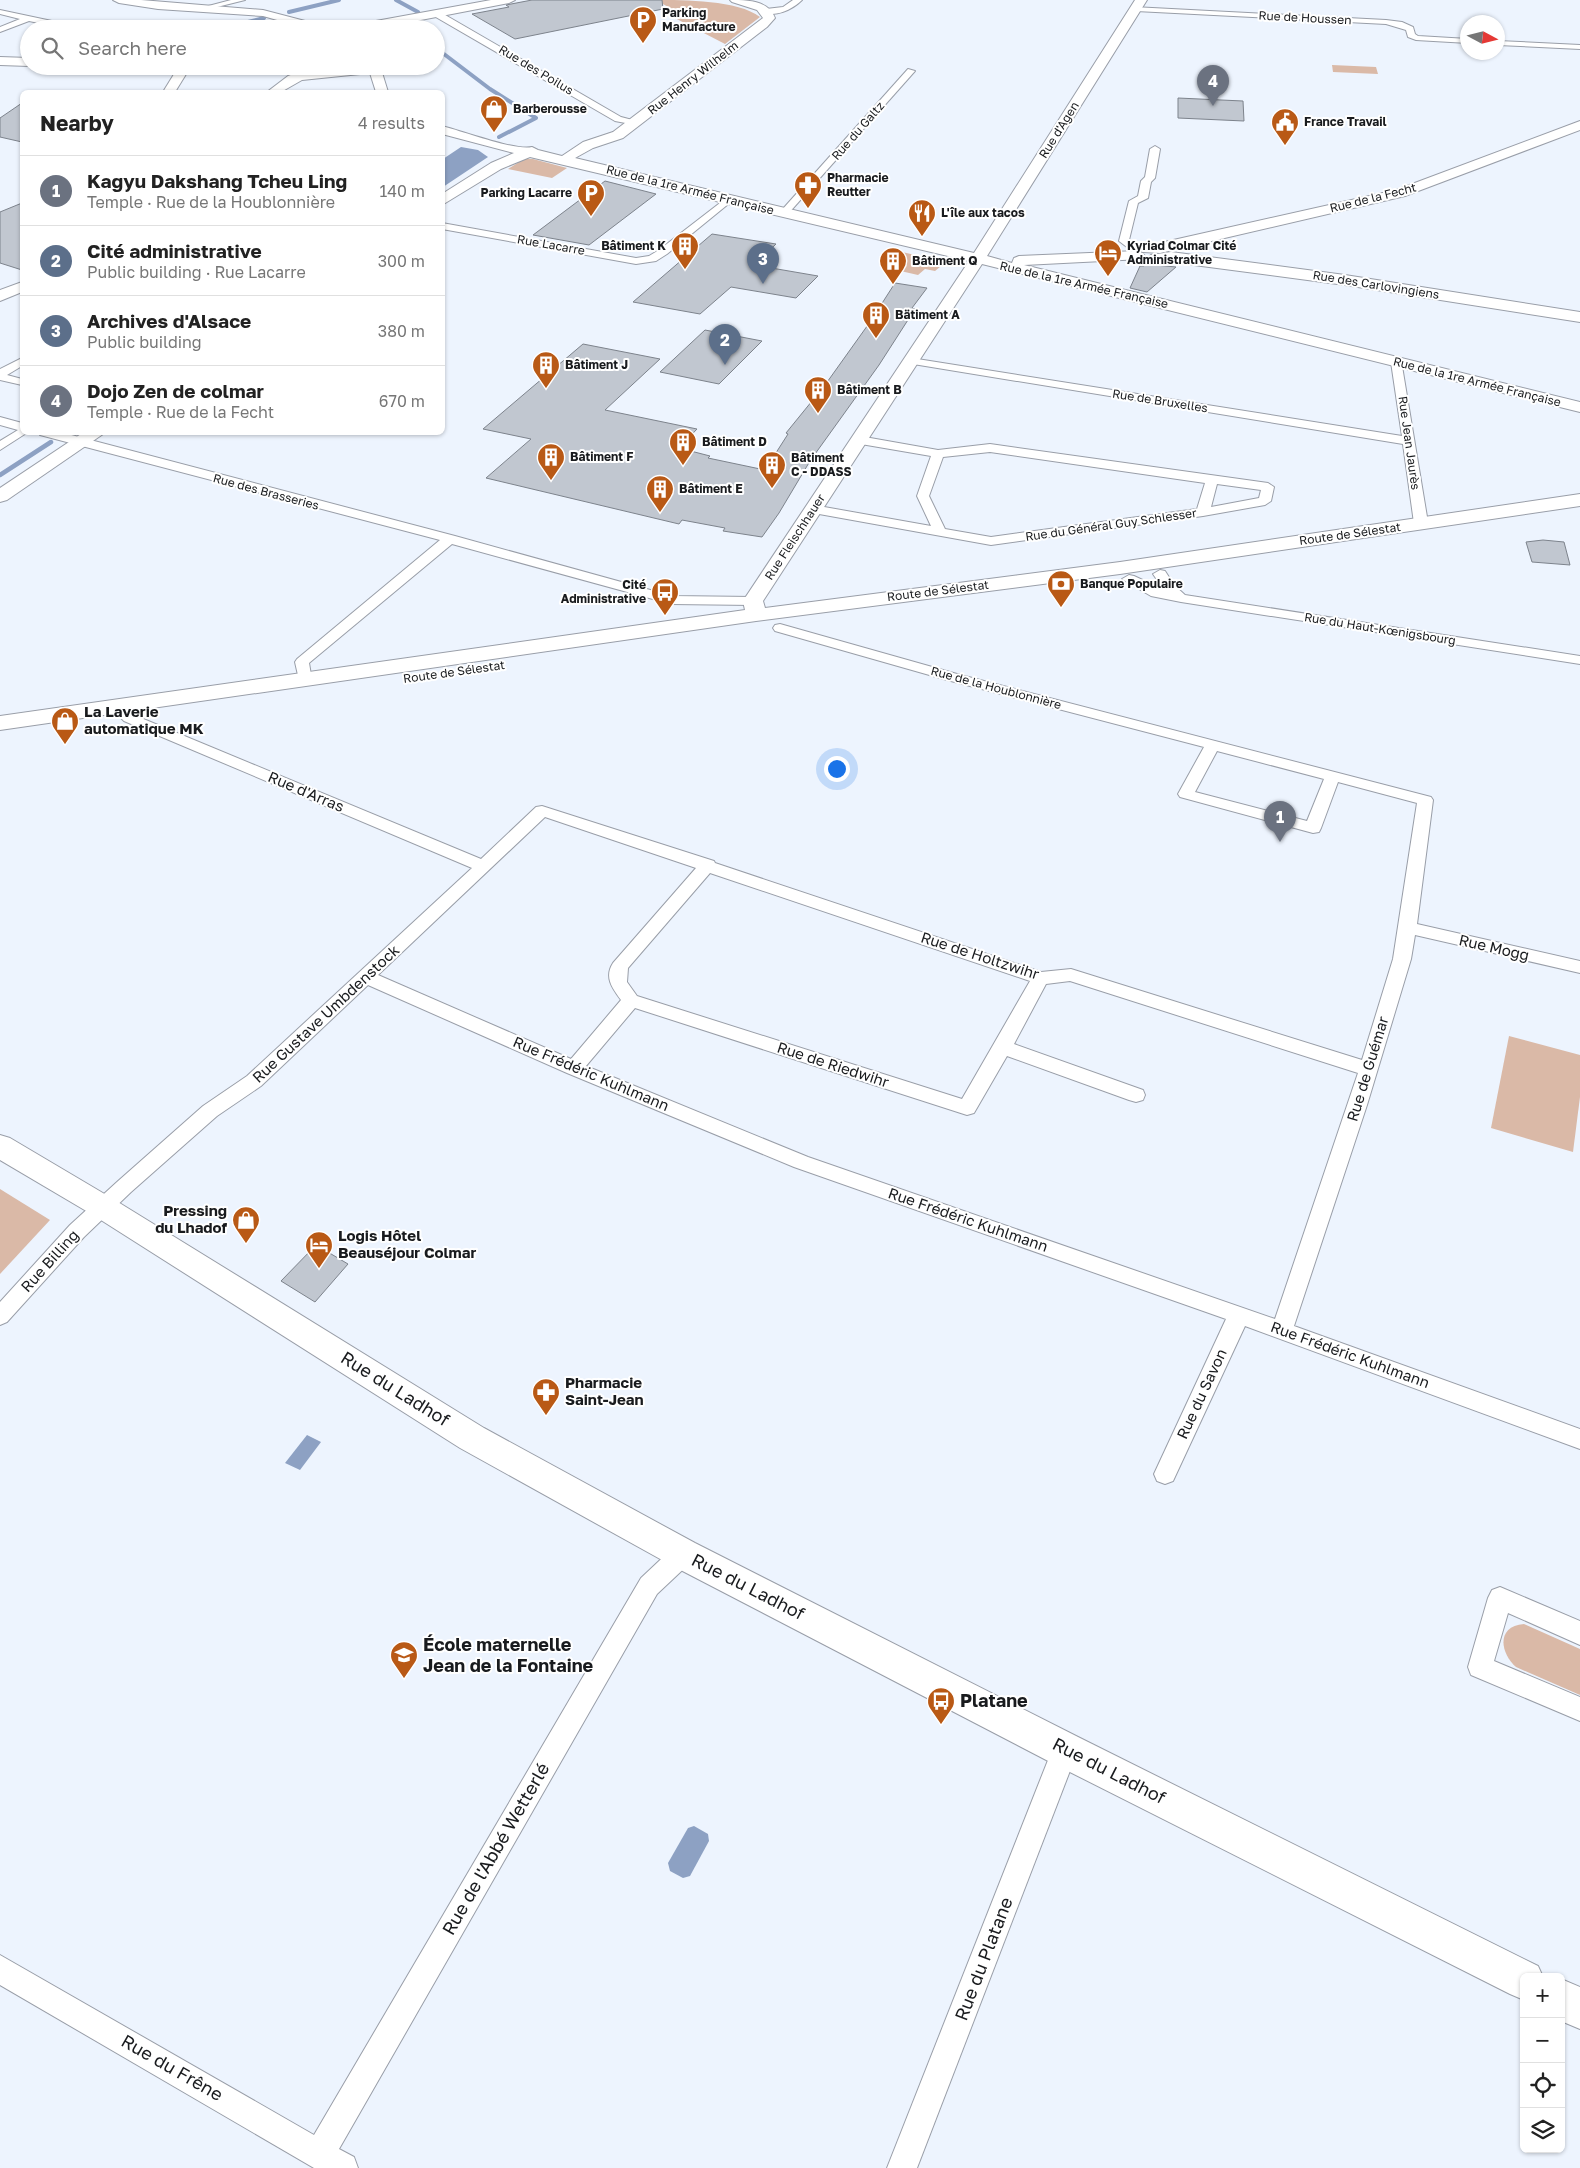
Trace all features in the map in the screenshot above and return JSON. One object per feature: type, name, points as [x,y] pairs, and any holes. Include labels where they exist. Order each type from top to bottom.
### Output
[{"type":"main road","points":[[119,0],[158,6],[263,13],[286,20]]},
{"type":"main road","points":[[404,20],[509,0]]},
{"type":"main road","points":[[736,0],[766,11]]},
{"type":"main road","name":"Rue d'Agen","points":[[977,260],[1138,4]]},
{"type":"main road","name":"Rue Henry Wilhelm","points":[[568,157],[588,145],[618,135],[636,122],[762,25],[769,18],[766,11]]},
{"type":"main road","points":[[0,61],[20,62]]},
{"type":"main road","points":[[170,90],[179,75]]},
{"type":"main road","points":[[276,90],[292,79],[309,75]]},
{"type":"main road","points":[[376,75],[381,90]]},
{"type":"main road","name":"Rue de la Fecht","points":[[1009,267],[1021,260],[1148,253],[1400,194],[1580,125]]},
{"type":"main road","points":[[445,131],[511,142],[542,142]]},
{"type":"main road","points":[[470,136],[499,146],[587,165]]},
{"type":"main road","name":"Rue Henry Wilhelm","points":[[569,141],[607,139]]},
{"type":"main road","points":[[496,166],[501,155],[499,146]]},
{"type":"main road","points":[[445,199],[496,166],[527,152],[548,151],[587,165]]},
{"type":"main road","name":"Rue de la 1re Armée Française","points":[[587,165],[1580,407]]},
{"type":"main road","name":"Rue des Carlovingiens","points":[[1148,253],[1346,280],[1580,317]]},
{"type":"main road","name":"Rue Fleischhauer","points":[[754,608],[813,509],[977,260]]},
{"type":"main road","points":[[0,296],[20,288]]},
{"type":"main road","points":[[0,496],[90,437]]},
{"type":"main road","name":"Route de Sélestat","points":[[0,723],[127,712],[780,628],[1421,523],[1580,500]]},
{"type":"main road","name":"Route de Sélestat","points":[[0,736],[305,681],[754,608],[1125,573],[1160,574],[1580,515]]},
{"type":"main road","points":[[754,608],[780,628]]},
{"type":"main road","name":"Rue du Ladhof","points":[[0,1146],[102,1207],[472,1438],[683,1554],[1065,1750],[1520,1978]]},
{"type":"main road","points":[[1565,2001],[1580,2008]]},
{"type":"street","points":[[202,9],[241,0]]},
{"type":"street","points":[[766,11],[785,9],[798,0]]},
{"type":"street","name":"Rue de Houssen","points":[[1138,4],[1386,22],[1410,28],[1411,35],[1416,38],[1460,41]]},
{"type":"street","points":[[0,12],[38,20]]},
{"type":"street","name":"Rue des Poilus","points":[[437,14],[618,119],[636,122]]},
{"type":"street","points":[[24,20],[29,18]]},
{"type":"street","points":[[0,30],[20,22]]},
{"type":"street","points":[[1505,43],[1580,47]]},
{"type":"street","name":"Rue du Galtz","points":[[784,213],[911,71]]},
{"type":"street","points":[[1148,253],[1124,241],[1134,202],[1143,198],[1146,181],[1150,178],[1155,148]]},
{"type":"street","name":"Rue Lacarre","points":[[445,227],[636,261],[652,259],[663,252],[729,200]]},
{"type":"street","name":"Rue de Bruxelles","points":[[911,361],[1409,442]]},
{"type":"street","points":[[2,372],[20,362]]},
{"type":"street","name":"Rue Jean Jaurès","points":[[1397,362],[1421,523]]},
{"type":"street","points":[[2,372],[20,381]]},
{"type":"street","points":[[0,421],[20,426]]},
{"type":"street","points":[[0,446],[20,433]]},
{"type":"street","name":"Rue des Brasseries","points":[[72,435],[90,437],[671,600],[697,602],[724,600],[754,608]]},
{"type":"street","points":[[859,440],[938,454],[990,448],[1268,487],[1265,501],[1203,512]]},
{"type":"street","points":[[938,454],[923,496],[940,532]]},
{"type":"street","name":"Rue du Général Guy Schlesser","points":[[813,509],[991,542],[1203,512],[1212,480]]},
{"type":"street","points":[[305,681],[302,662],[450,539]]},
{"type":"street","name":"Rue du Haut-Kœnigsbourg","points":[[1125,573],[1156,592],[1181,598],[1580,660]]},
{"type":"street","points":[[1160,574],[1169,588],[1181,598]]},
{"type":"street","name":"Rue de la Houblonnière","points":[[780,628],[952,677],[1425,800]]},
{"type":"street","name":"Rue d'Arras","points":[[127,712],[483,866]]},
{"type":"street","points":[[1213,744],[1186,794],[1312,828],[1333,776]]},
{"type":"street","name":"Rue de Guémar","points":[[1282,1330],[1368,1069],[1402,959],[1408,928],[1425,800]]},
{"type":"street","name":"Rue Gustave Umbdenstock","points":[[102,1207],[210,1111],[254,1081],[542,811]]},
{"type":"street","name":"Rue de Holtzwihr","points":[[542,811],[708,865],[1040,978],[1071,975],[1368,1069]]},
{"type":"street","points":[[574,1068],[631,1000],[618,983],[620,967],[708,865]]},
{"type":"street","name":"Rue Mogg","points":[[1408,928],[1580,967]]},
{"type":"street","name":"Rue Frédéric Kuhlmann","points":[[366,977],[574,1068],[801,1162],[1282,1330],[1580,1439]]},
{"type":"street","name":"Rue de Riedwihr","points":[[631,1000],[967,1108],[1003,1047],[1040,978]]},
{"type":"street","points":[[1003,1047],[1136,1095]]},
{"type":"street","name":"Rue Billing","points":[[0,1316],[77,1231],[102,1207]]},
{"type":"street","name":"Rue du Savon","points":[[1165,1474],[1239,1315]]},
{"type":"street","name":"Rue de l'Abbé Wetterlé","points":[[331,2161],[649,1586],[683,1554]]},
{"type":"street","points":[[1580,1633],[1500,1598],[1480,1667],[1580,1709]]},
{"type":"street","name":"Rue du Platane","points":[[902,2168],[1065,1750]]},
{"type":"street","name":"Rue du Frêne","points":[[0,1969],[331,2161]]},
{"type":"shaded area","points":[[655,0],[725,4],[750,11],[760,17],[725,44],[671,16],[682,14]]},
{"type":"shaded area","points":[[1332,65],[1376,67],[1378,74],[1333,72]]},
{"type":"shaded area","points":[[524,159],[533,159],[567,168],[552,178],[508,169]]},
{"type":"shaded area","points":[[902,252],[946,262],[935,271],[925,269],[918,275],[883,267]]},
{"type":"shaded area","points":[[1509,1036],[1580,1055],[1580,1097],[1573,1152],[1491,1128]]},
{"type":"shaded area","points":[[0,1189],[50,1220],[0,1274]]},
{"type":"shaded area","points":[[1524,1624],[1580,1649],[1580,1695],[1516,1667],[1511,1661],[1504,1648],[1505,1635],[1515,1626]]},
{"type":"water","points":[[461,147],[478,150],[488,157],[445,186],[445,158]]},
{"type":"water","points":[[307,1435],[321,1442],[300,1470],[285,1463]]},
{"type":"water","points":[[694,1826],[708,1834],[709,1841],[690,1876],[683,1878],[670,1871],[668,1863],[688,1828]]},
{"type":"building","points":[[532,0],[662,0],[663,9],[515,39],[472,14],[509,7],[506,5]]},
{"type":"building","points":[[1178,98],[1243,101],[1244,121],[1178,118]]},
{"type":"building","points":[[20,104],[20,142],[0,137],[0,118]]},
{"type":"building","name":"Parking Lacarre","points":[[605,181],[656,194],[589,245],[533,235]]},
{"type":"building","points":[[20,204],[20,269],[0,263],[0,212]]},
{"type":"building","points":[[712,234],[776,244],[754,265],[818,276],[796,298],[731,287],[700,314],[633,302]]},
{"type":"building","points":[[1145,264],[1176,267],[1147,292],[1130,288],[1140,266]]},
{"type":"building","points":[[895,283],[927,288],[912,308],[915,309],[879,365],[810,461],[779,513],[762,537],[723,531],[725,528],[682,520],[679,524],[486,478],[531,439],[483,429],[583,344],[660,359],[605,410],[697,429],[679,448],[710,456],[708,458],[765,470],[788,434],[786,433],[825,385]]},
{"type":"building","points":[[705,330],[762,341],[719,384],[660,372]]},
{"type":"building","points":[[1543,540],[1564,542],[1570,565],[1532,562],[1526,542]]},
{"type":"building","name":"Logis Hôtel Beauséjour Colmar","points":[[316,1245],[348,1264],[315,1302],[281,1281]]},
{"type":"waterway","points":[[289,12],[339,0]]},
{"type":"waterway","points":[[396,0],[418,12]]},
{"type":"waterway","points":[[256,20],[264,18]]},
{"type":"waterway","points":[[445,55],[490,89],[536,118],[499,137]]},
{"type":"waterway","points":[[0,475],[51,442]]},
{"type":"place","name":"Parking Manufacture","points":[[643,44]]},
{"type":"place","name":"Dojo Zen de colmar","points":[[1213,106]]},
{"type":"place","name":"Barberousse","points":[[494,133]]},
{"type":"place","name":"France Travail","points":[[1285,146]]},
{"type":"place","name":"Pharmacie Reutter","points":[[808,209]]},
{"type":"place","name":"Parking Lacarre","points":[[591,217]]},
{"type":"place","name":"L'île aux tacos","points":[[922,237]]},
{"type":"place","name":"Bâtiment K","points":[[685,270]]},
{"type":"place","name":"Kyriad Colmar Cité Administrative","points":[[1108,277]]},
{"type":"place","name":"Archives d'Alsace","points":[[763,284]]},
{"type":"place","name":"Bâtiment Q","points":[[893,285]]},
{"type":"place","name":"Bätiment A","points":[[876,339]]},
{"type":"place","name":"Cité administrative","points":[[725,365]]},
{"type":"place","name":"Bâtiment J","points":[[546,389]]},
{"type":"place","name":"Bâtiment B","points":[[818,414]]},
{"type":"place","name":"Bâtiment D","points":[[683,466]]},
{"type":"place","name":"Bâtiment F","points":[[551,481]]},
{"type":"place","name":"Bâtiment C - DDASS","points":[[772,489]]},
{"type":"place","name":"Bâtiment E","points":[[660,513]]},
{"type":"place","name":"Banque Populaire","points":[[1061,608]]},
{"type":"place","name":"Cité Administrative","points":[[665,616]]},
{"type":"place","name":"La Laverie automatique MK","points":[[65,745]]},
{"type":"place","name":"Kagyu Dakshang Tcheu Ling","points":[[1280,842]]},
{"type":"place","name":"Pressing du Lhadof","points":[[246,1244]]},
{"type":"place","name":"Logis Hôtel Beauséjour Colmar","points":[[319,1269]]},
{"type":"place","name":"Pharmacie Saint-Jean","points":[[546,1416]]},
{"type":"place","name":"École maternelle Jean de la Fontaine","points":[[404,1679]]},
{"type":"place","name":"Platane","points":[[941,1725]]}]
